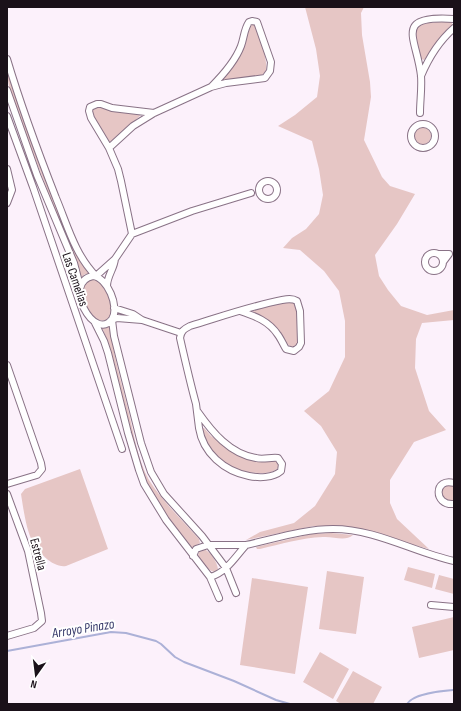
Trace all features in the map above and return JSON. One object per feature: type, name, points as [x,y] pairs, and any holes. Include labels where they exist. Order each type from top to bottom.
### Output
[{"type":"street","points":[[420,113],[434,131],[435,139],[433,143],[426,148],[418,147],[412,142],[411,133],[416,126],[420,113],[421,77],[412,36],[414,28],[421,22],[426,20],[454,19]]},
{"type":"street","points":[[109,148],[133,126],[154,113],[226,83],[260,79],[268,75],[270,71],[270,62],[260,26],[257,22],[249,22],[240,51],[211,88]]},
{"type":"street","points":[[421,77],[428,59],[437,45],[454,28]]},
{"type":"street","points":[[7,60],[34,141],[75,244],[81,257],[90,270],[107,286],[113,300],[114,313],[112,320],[114,336],[141,443],[151,472],[164,494],[226,568],[236,592]]},
{"type":"street","points":[[7,90],[37,175],[74,264],[84,308],[95,323],[104,341],[128,433],[142,477],[151,497],[166,520],[210,577],[219,598]]},
{"type":"street","points":[[132,234],[121,181],[109,148],[89,111],[90,107],[97,104],[119,109],[154,113]]},
{"type":"street","name":"Las Camelias","points":[[7,116],[33,187],[122,449]]},
{"type":"street","points":[[416,126],[422,124],[428,125]]},
{"type":"street","points":[[7,168],[12,190],[7,203]]},
{"type":"street","points":[[80,286],[84,279],[96,276],[115,259],[132,234],[192,211],[251,193],[264,182],[270,181],[275,185],[277,190],[275,196],[266,199],[251,193]]},
{"type":"street","points":[[260,186],[259,191],[261,196]]},
{"type":"street","points":[[433,253],[451,253],[440,268],[435,270],[429,269],[426,264],[425,261],[427,256],[433,253]]},
{"type":"street","points":[[439,254],[443,262]]},
{"type":"street","points":[[107,286],[107,280],[114,266],[115,259]]},
{"type":"street","points":[[198,412],[213,431],[232,448],[242,454],[255,458],[278,458],[282,464],[281,470],[268,476],[252,476],[234,471],[218,461],[206,447],[199,429],[198,412],[180,338],[180,333],[184,329],[240,311],[291,299],[297,301],[300,311],[300,347],[294,351],[286,349],[278,335],[269,324],[258,317],[240,311]]},
{"type":"street","points":[[114,308],[133,314],[142,320]]},
{"type":"street","points":[[95,323],[104,325],[116,318],[142,320],[180,333]]},
{"type":"street","points":[[7,365],[42,469],[37,475],[7,484]]},
{"type":"street","points":[[454,483],[449,482],[442,484],[438,493],[442,501],[445,503],[454,504]]},
{"type":"street","name":"Estrella","points":[[7,494],[28,551],[42,613],[42,621],[34,628],[7,636]]},
{"type":"street","points":[[193,556],[196,550],[208,545],[246,545],[309,531],[344,529],[375,535],[418,551],[454,562]]},
{"type":"street","points":[[210,577],[215,576],[226,568],[246,545]]},
{"type":"street","points":[[431,605],[454,607]]},
{"type":"shaded area","points":[[305,7],[364,7],[361,13],[362,35],[371,97],[364,140],[382,177],[390,186],[415,194],[397,224],[375,255],[379,276],[401,306],[427,315],[454,310],[454,320],[422,323],[416,339],[415,368],[429,411],[446,430],[414,442],[390,480],[390,503],[397,519],[429,549],[343,527],[314,526],[246,540],[260,532],[294,523],[315,506],[335,474],[337,452],[321,426],[304,411],[329,391],[345,357],[345,321],[339,291],[324,271],[300,250],[283,248],[292,238],[306,229],[319,214],[323,195],[319,169],[312,141],[278,126],[295,115],[317,97],[320,76],[316,49]]},
{"type":"shaded area","points":[[445,21],[451,22],[453,25],[437,41],[424,60],[419,58],[414,30],[420,24]]},
{"type":"shaded area","points":[[252,24],[256,26],[264,50],[266,63],[265,72],[260,76],[224,80],[222,78],[249,25]]},
{"type":"shaded area","points":[[7,68],[72,244],[81,263],[89,274],[85,274],[82,277],[16,108],[7,76]]},
{"type":"shaded area","points":[[93,107],[141,113],[140,116],[112,141],[109,141],[92,114]]},
{"type":"shaded area","points":[[422,127],[428,130],[431,136],[428,142],[422,145],[416,142],[413,136],[416,130]]},
{"type":"shaded area","points":[[94,278],[101,282],[110,298],[111,315],[109,319],[96,319],[87,310],[83,284]]},
{"type":"shaded area","points":[[283,301],[295,303],[297,307],[297,345],[294,347],[285,341],[272,323],[253,312],[254,309]]},
{"type":"shaded area","points":[[110,326],[115,359],[142,465],[149,480],[160,496],[199,539],[200,543],[191,548],[168,518],[158,502],[141,468],[135,450],[109,345],[102,327]]},
{"type":"shaded area","points":[[201,428],[204,428],[211,436],[235,452],[275,460],[279,462],[279,467],[270,472],[258,473],[238,470],[230,466],[215,454],[204,437]]},
{"type":"shaded area","points":[[80,469],[108,549],[66,566],[56,565],[39,551],[33,542],[27,525],[21,494],[25,489]]},
{"type":"shaded area","points":[[446,484],[454,486],[454,501],[447,502],[441,494]]},
{"type":"shaded area","points":[[332,533],[353,535],[346,538],[327,537],[307,539],[260,549],[257,549],[256,547],[311,534]]},
{"type":"shaded area","points":[[204,549],[209,552],[215,560],[218,569],[215,572],[207,568],[198,555],[199,552]]},
{"type":"shaded area","points":[[408,567],[435,574],[432,588],[404,580]]},
{"type":"shaded area","points":[[327,571],[364,577],[356,634],[319,629]]},
{"type":"shaded area","points":[[439,575],[454,579],[454,594],[435,589]]},
{"type":"shaded area","points":[[252,578],[308,587],[295,674],[240,665]]},
{"type":"shaded area","points":[[454,617],[454,650],[419,658],[412,627]]},
{"type":"shaded area","points":[[320,652],[349,669],[333,699],[303,682]]},
{"type":"shaded area","points":[[353,671],[382,687],[373,704],[341,704],[336,701]]},
{"type":"waterway","name":"Arroyo Pinazo","points":[[7,651],[111,632],[126,633],[156,641],[175,657],[184,662],[234,681],[276,700],[290,704]]},
{"type":"waterway","name":"Arroyo Pinazo","points":[[407,704],[411,700],[422,695],[454,690]]}]
